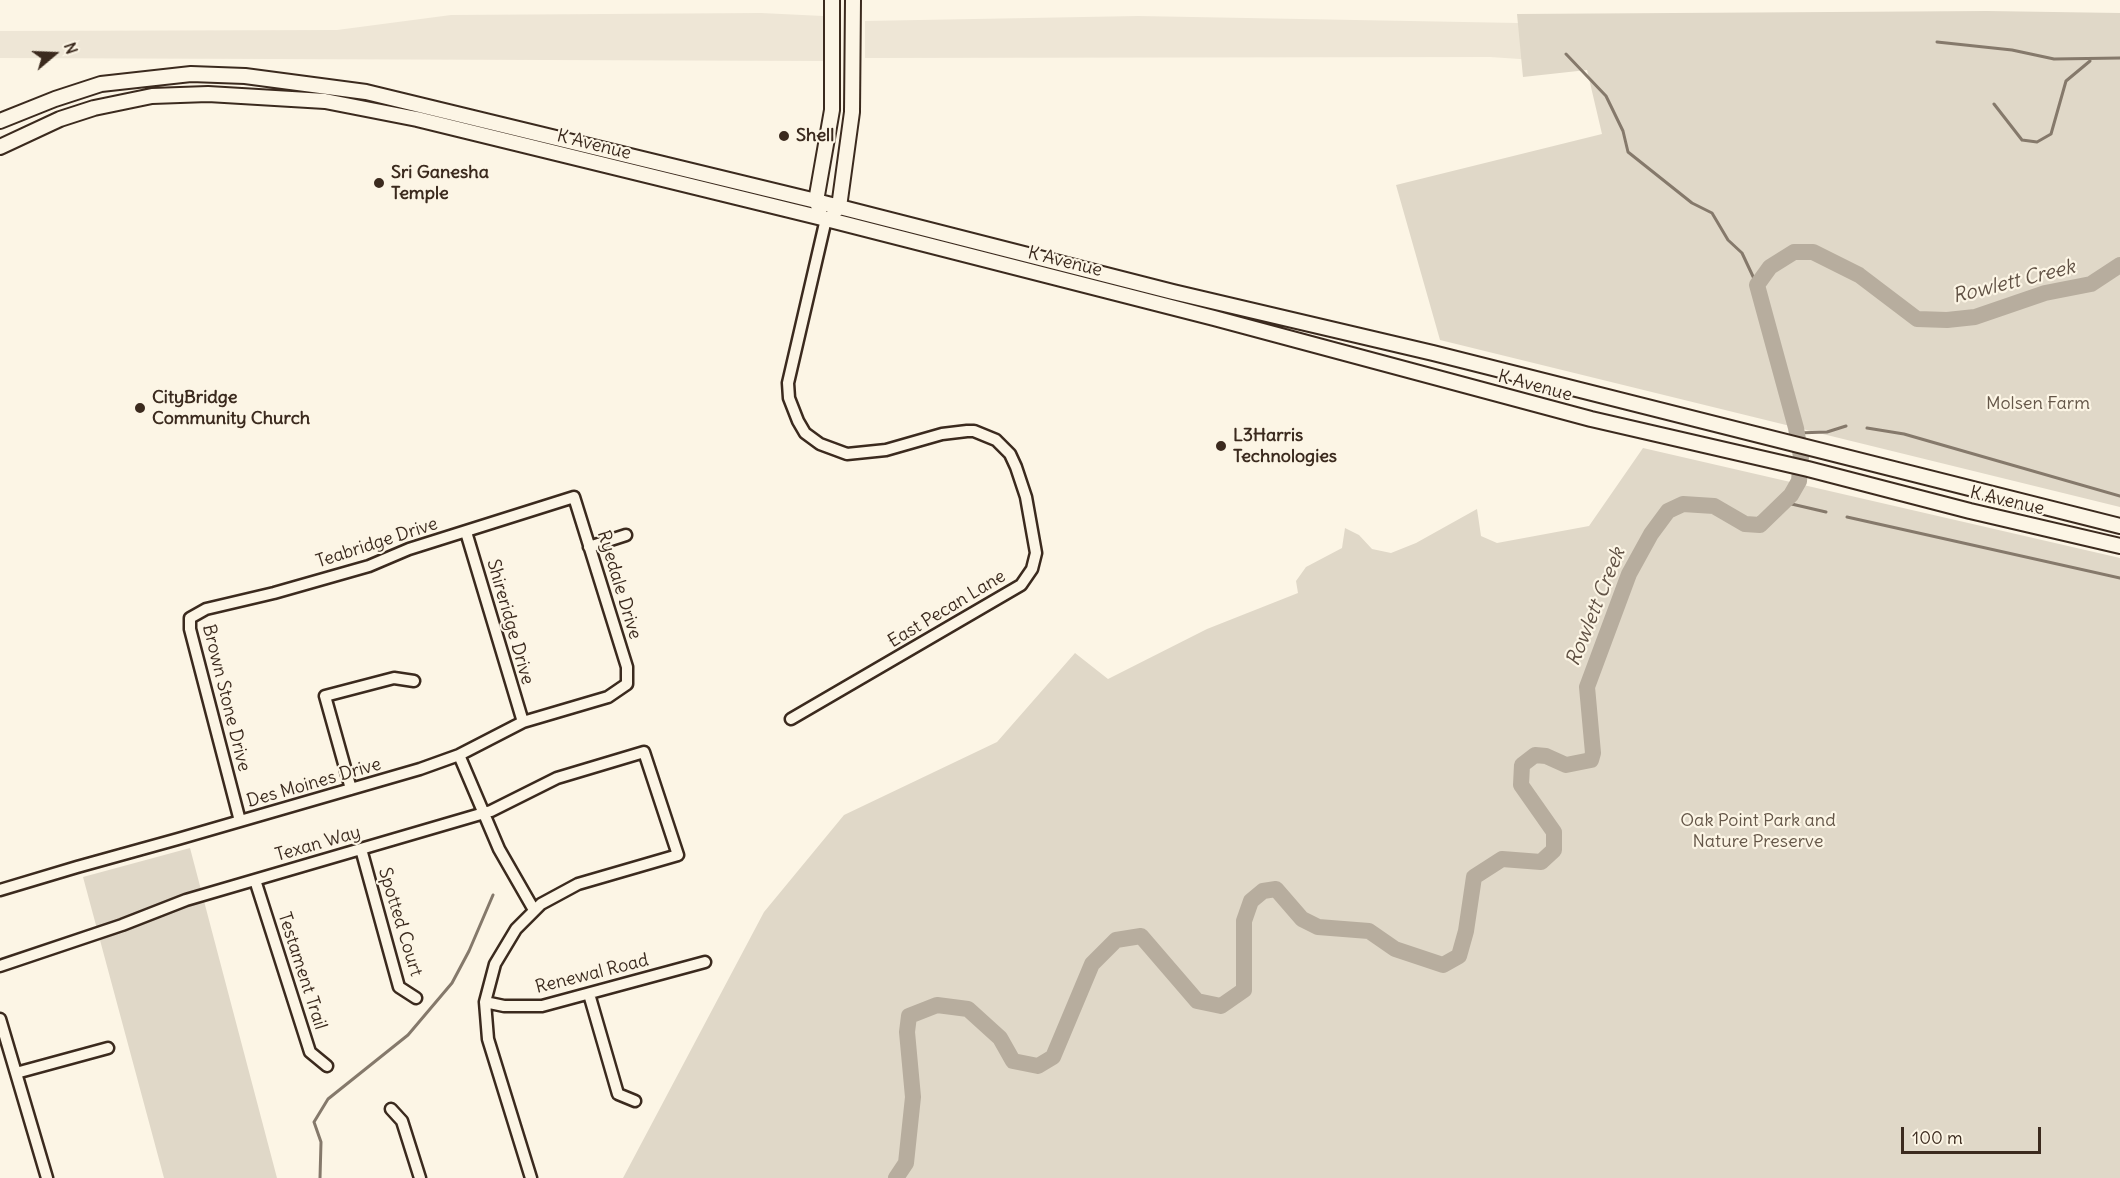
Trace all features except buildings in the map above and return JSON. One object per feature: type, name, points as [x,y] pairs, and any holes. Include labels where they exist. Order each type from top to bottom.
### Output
[{"type":"main road","points":[[832,0],[832,110],[816,201],[826,219],[839,207],[852,112],[853,0]]},
{"type":"main road","name":"K Avenue","points":[[0,121],[75,92],[124,80],[221,74],[313,83],[434,107],[1173,292],[1493,368],[2120,526]]},
{"type":"main road","points":[[124,80],[127,100]]},
{"type":"main road","name":"K Avenue","points":[[1,143],[60,119],[127,100],[208,94],[325,101],[417,119],[826,219],[1591,419],[1728,449],[2120,546]]},
{"type":"main road","points":[[832,110],[852,112]]},
{"type":"main road","points":[[561,156],[564,141]]},
{"type":"main road","points":[[686,186],[690,171]]},
{"type":"main road","points":[[1171,308],[1173,292]]},
{"type":"main road","points":[[1315,346],[1319,327]]},
{"type":"main road","points":[[1488,392],[1493,368]]},
{"type":"street","name":"East Pecan Lane","points":[[791,719],[1021,585],[1032,569],[1036,553],[1026,497],[1016,467],[1010,454],[996,440],[974,431],[958,432],[942,434],[886,450],[847,454],[820,444],[806,433],[798,421],[789,398],[788,383],[826,219]]},
{"type":"street","name":"Teabridge Drive","points":[[190,618],[206,609],[274,593],[369,566],[409,549],[574,497]]},
{"type":"street","name":"Ryedale Drive","points":[[574,497],[627,667],[627,684]]},
{"type":"street","name":"Shireridge Drive","points":[[466,531],[523,722]]},
{"type":"street","points":[[590,547],[626,535]]},
{"type":"street","name":"Brown Stone Drive","points":[[190,618],[190,629],[240,821]]},
{"type":"street","points":[[351,789],[325,696],[394,678],[414,681]]},
{"type":"street","name":"Des Moines Drive","points":[[0,890],[351,789],[459,755],[523,722],[608,697],[627,684]]},
{"type":"street","name":"Texan Way","points":[[0,966],[122,925],[186,900],[483,813],[557,778],[644,752],[678,855],[578,884],[534,910]]},
{"type":"street","points":[[459,755],[499,849],[534,910],[516,929],[495,964],[486,1002],[488,1039],[531,1178]]},
{"type":"street","name":"Spotted Court","points":[[361,849],[399,987],[416,998]]},
{"type":"street","name":"Testament Trail","points":[[255,880],[310,1052],[327,1066]]},
{"type":"street","name":"Renewal Road","points":[[486,1002],[504,1006],[542,1006],[705,962]]},
{"type":"street","points":[[589,994],[618,1094],[635,1101]]},
{"type":"street","points":[[0,1019],[47,1178]]},
{"type":"street","points":[[16,1073],[108,1048]]},
{"type":"street","points":[[391,1109],[402,1121],[420,1178]]},
{"type":"shaded area","points":[[761,13],[823,16],[823,61],[0,58],[0,31],[337,30],[451,15]]},
{"type":"shaded area","points":[[1138,16],[1518,23],[1668,69],[1490,57],[865,58],[865,21]]},
{"type":"green space","name":"Molsen Farm","points":[[1987,11],[2120,13],[2120,507],[1440,340],[1396,185],[1602,134],[1587,70],[1523,77],[1517,14]]},
{"type":"green space","name":"Oak Point Park and Nature Preserve","points":[[1643,448],[2120,558],[2120,1178],[623,1178],[764,912],[844,815],[997,742],[1075,653],[1108,679],[1207,629],[1298,593],[1296,581],[1306,567],[1342,548],[1345,528],[1359,535],[1372,549],[1391,553],[1416,543],[1477,509],[1481,536],[1497,543],[1589,526]]},
{"type":"green space","points":[[190,848],[277,1178],[164,1178],[83,877]]},
{"type":"waterway","points":[[1937,42],[2012,50],[2054,59],[2120,58]]},
{"type":"waterway","points":[[1566,54],[1606,96],[1623,131],[1628,152],[1692,203],[1712,213],[1728,240],[1742,253],[1757,285]]},
{"type":"waterway","points":[[1994,104],[2022,140],[2037,142],[2051,134],[2066,81],[2090,61]]},
{"type":"waterway","name":"Rowlett Creek","points":[[896,1178],[906,1163],[913,1097],[907,1032],[909,1016],[937,1005],[968,1009],[1000,1038],[1013,1061],[1038,1066],[1053,1057],[1092,964],[1116,940],[1141,936],[1197,1001],[1221,1006],[1244,990],[1244,921],[1251,901],[1263,891],[1276,889],[1302,919],[1318,927],[1369,931],[1395,949],[1443,965],[1459,956],[1466,931],[1474,877],[1502,859],[1541,862],[1554,850],[1554,832],[1521,785],[1522,765],[1535,755],[1546,756],[1566,765],[1591,760],[1593,753],[1587,687],[1629,574],[1651,534],[1668,511],[1683,504],[1714,506],[1745,524],[1760,525],[1791,495],[1799,481],[1801,457],[1796,428],[1757,285],[1770,267],[1794,252],[1813,252],[1859,275],[1917,319],[1947,320],[1975,317],[2045,293],[2091,284],[2120,265]]},
{"type":"waterway","points":[[1797,433],[1827,432],[1846,426]]},
{"type":"waterway","points":[[1867,428],[1904,434],[2120,496]]},
{"type":"waterway","points":[[1783,502],[1826,512]]},
{"type":"waterway","points":[[1847,517],[2120,578]]},
{"type":"waterway","points":[[320,1178],[321,1142],[314,1122],[328,1099],[408,1035],[452,983],[469,951],[493,895]]},
{"type":"place","name":"Shell","points":[[784,136]]},
{"type":"place","name":"Sri Ganesha Temple","points":[[379,183]]},
{"type":"place","name":"CityBridge Community Church","points":[[140,408]]},
{"type":"place","name":"L3Harris Technologies","points":[[1221,446]]}]
